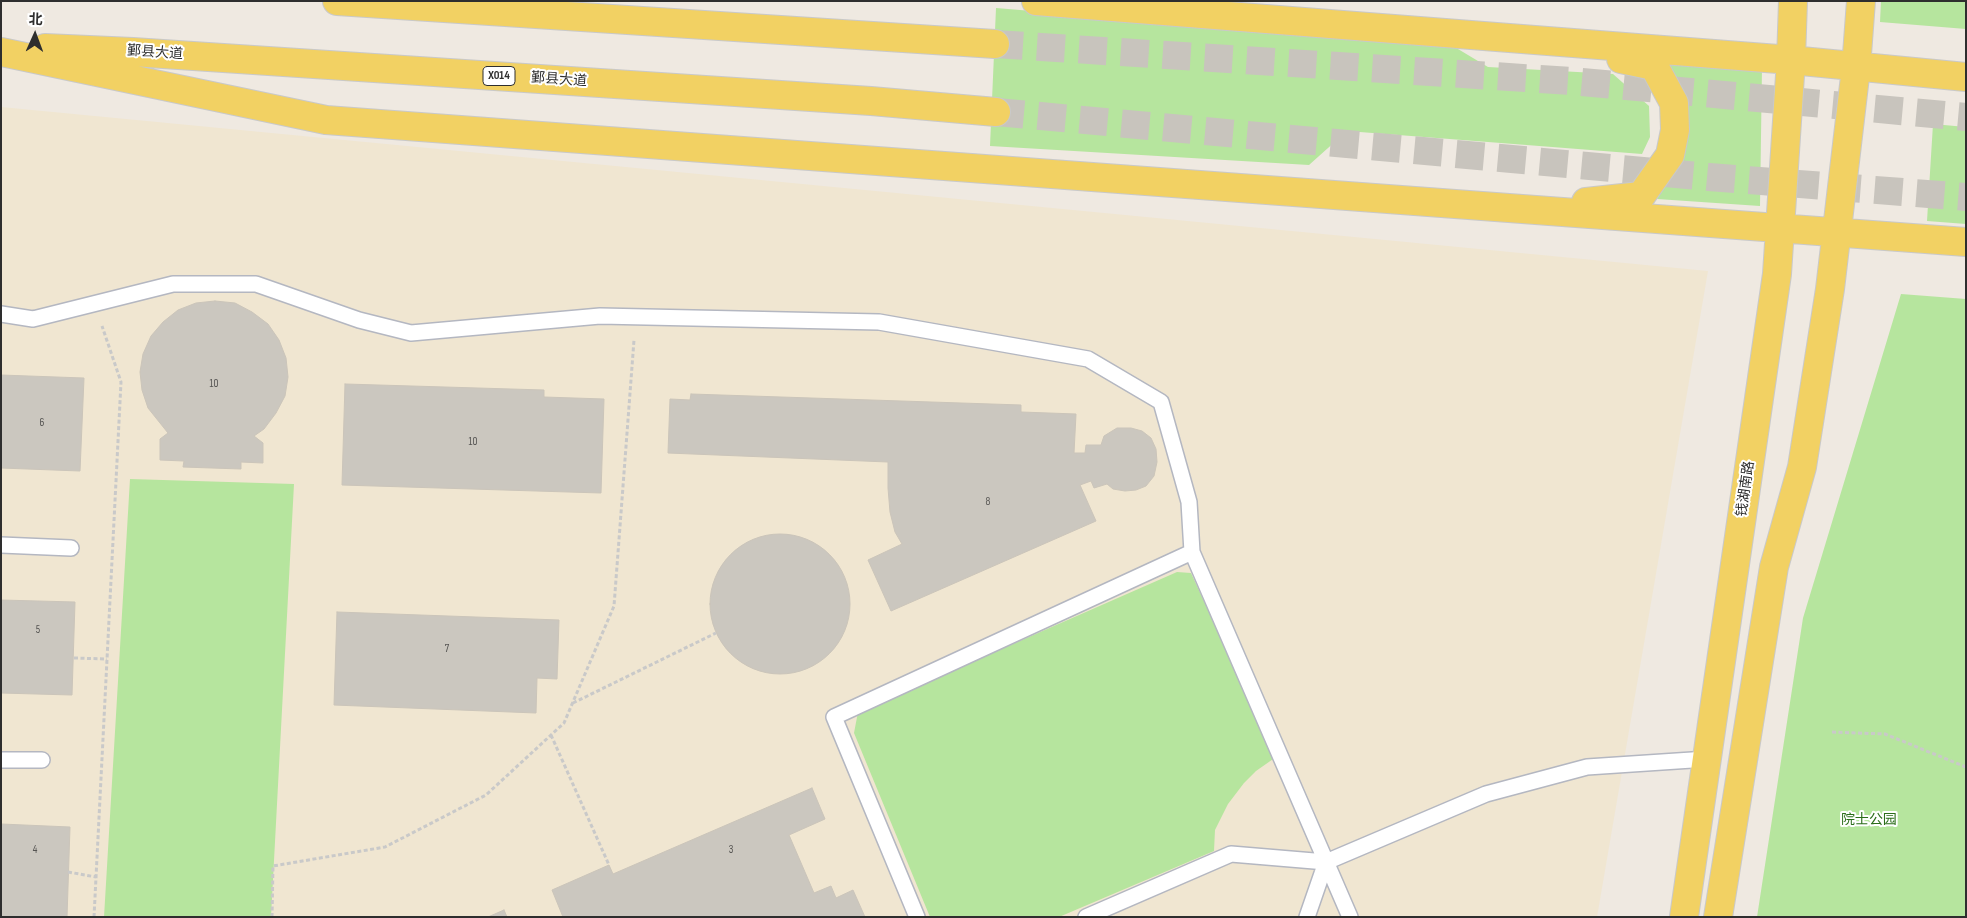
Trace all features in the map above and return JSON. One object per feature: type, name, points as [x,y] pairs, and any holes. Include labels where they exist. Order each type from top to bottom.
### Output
[{"type":"main road","points":[[337,1],[995,44]]},
{"type":"main road","points":[[1036,1],[1791,60],[1856,68],[1966,77]]},
{"type":"main road","name":"钱湖南路","points":[[1684,917],[1776,274],[1791,60],[1793,1]]},
{"type":"main road","points":[[1718,917],[1774,566],[1802,467],[1830,289],[1856,68],[1861,1]]},
{"type":"main road","points":[[1512,209],[1641,196],[1670,155],[1675,130],[1674,102],[1654,66],[1513,38]]},
{"type":"main road","name":"鄞县大道","points":[[1,46],[153,53],[871,101],[996,112]]},
{"type":"main road","points":[[1,52],[326,120],[1966,242]]},
{"type":"lane","points":[[1,314],[33,319],[173,284],[256,284],[359,320],[411,333],[600,316],[879,322],[1088,359],[1161,402],[1189,502],[1192,552],[1350,917]]},
{"type":"lane","points":[[1,545],[71,548]]},
{"type":"lane","points":[[918,917],[834,717],[1192,552]]},
{"type":"lane","points":[[1086,917],[1231,854],[1326,862],[1486,794],[1587,767],[1707,758]]},
{"type":"lane","points":[[1,760],[42,760]]},
{"type":"lane","points":[[1307,917],[1326,862]]},
{"type":"path","points":[[94,303],[121,382],[94,917]]},
{"type":"path","points":[[272,917],[273,866],[385,847],[486,796],[564,723],[614,606],[636,316]]},
{"type":"path","points":[[572,703],[716,634]]},
{"type":"path","points":[[74,658],[107,659]]},
{"type":"path","points":[[1832,732],[1885,734],[1966,767]]},
{"type":"path","points":[[551,735],[609,866]]},
{"type":"path","points":[[68,872],[96,878]]},
{"type":"shaded area","points":[[1,107],[1708,271],[1597,917],[1,917]]},
{"type":"green space","points":[[1881,1],[1966,1],[1966,29],[1880,22]]},
{"type":"green space","points":[[996,8],[1453,46],[1488,67],[1613,74],[1649,106],[1650,137],[1642,154],[1347,131],[1309,165],[990,146]]},
{"type":"green space","points":[[1664,64],[1762,67],[1760,206],[1657,199],[1681,159]]},
{"type":"green space","points":[[1933,124],[1966,127],[1966,224],[1927,221]]},
{"type":"green space","name":"院士公园","points":[[1901,294],[1966,299],[1966,917],[1757,917],[1803,618]]},
{"type":"green space","points":[[130,479],[294,484],[271,917],[104,917]]},
{"type":"green space","points":[[1177,572],[1191,573],[1276,757],[1256,771],[1228,804],[1215,830],[1214,851],[1059,917],[930,917],[854,733],[858,712]]},
{"type":"building","points":[[215,301],[235,303],[252,312],[268,324],[279,340],[286,358],[288,377],[285,396],[276,413],[264,429],[254,436],[263,443],[263,463],[241,462],[241,469],[183,467],[184,461],[160,460],[160,439],[168,433],[148,408],[142,390],[140,372],[143,354],[151,336],[163,322],[178,310],[196,303]]},
{"type":"building","points":[[1,375],[84,378],[80,471],[1,468]]},
{"type":"building","points":[[345,384],[544,390],[544,397],[604,399],[601,493],[342,485]]},
{"type":"building","points":[[691,394],[1021,405],[1021,412],[1076,414],[1074,453],[1085,453],[1086,445],[1101,445],[1104,436],[1117,428],[1131,428],[1142,431],[1151,438],[1156,449],[1157,462],[1154,476],[1146,486],[1136,490],[1113,489],[1107,484],[1094,488],[1091,481],[1080,485],[1096,521],[891,611],[868,560],[902,544],[895,532],[890,512],[888,462],[668,453],[670,399],[690,400]]},
{"type":"building","points":[[780,534],[807,540],[819,546],[829,555],[838,565],[844,577],[850,604],[844,631],[838,643],[829,653],[819,662],[807,668],[780,674],[753,668],[741,662],[731,653],[722,643],[716,631],[710,604],[716,577],[722,565],[731,555],[741,546],[753,540]]},
{"type":"building","points":[[1,600],[75,602],[72,695],[1,693]]},
{"type":"building","points":[[337,612],[559,620],[557,679],[537,678],[536,713],[334,705]]},
{"type":"building","points":[[812,788],[825,819],[789,835],[814,893],[831,886],[836,898],[853,890],[865,917],[563,917],[552,890],[609,865],[613,874]]},
{"type":"building","points":[[1,824],[70,827],[67,917],[1,917]]},
{"type":"building","points":[[504,910],[507,917],[488,917]]},
{"type":"tunnel","points":[[995,44],[1571,81],[1966,117]]},
{"type":"tunnel","points":[[996,112],[1709,177],[1966,197]]}]
